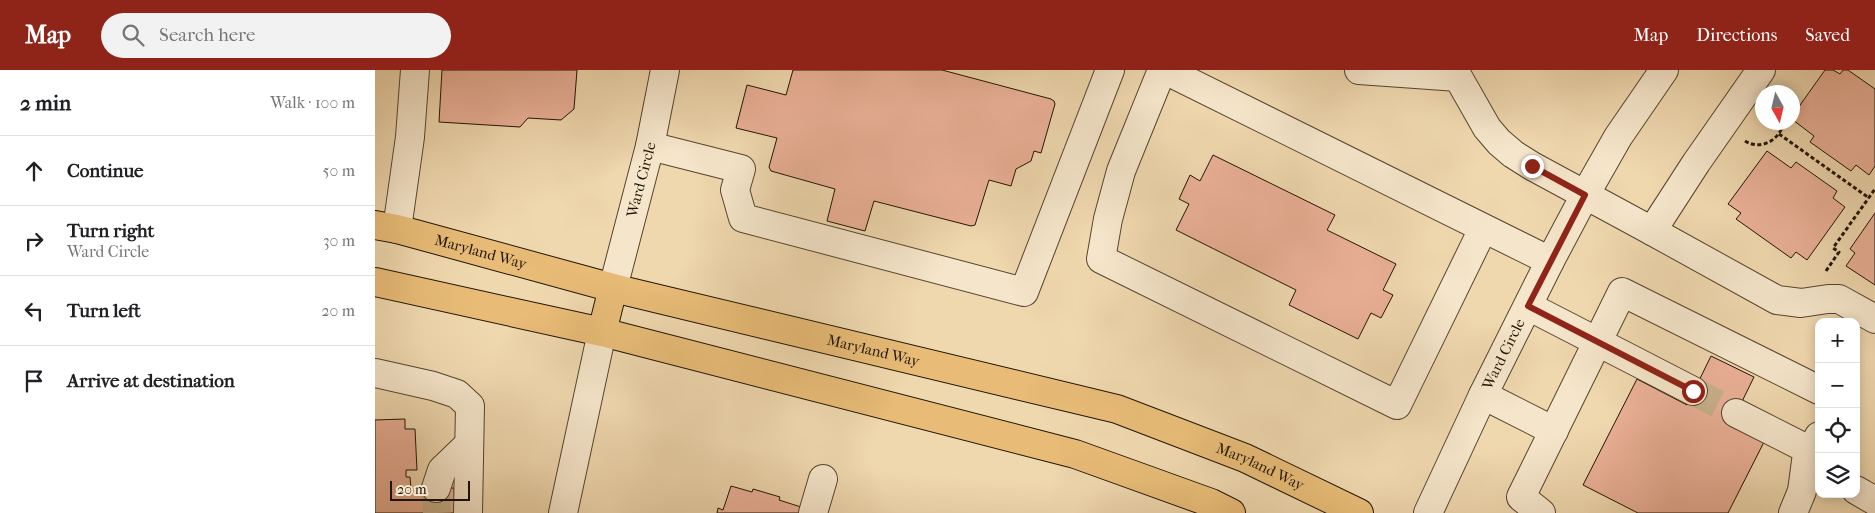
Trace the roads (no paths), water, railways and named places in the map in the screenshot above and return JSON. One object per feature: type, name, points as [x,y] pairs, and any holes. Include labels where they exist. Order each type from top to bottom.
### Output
[{"type":"main road","name":"Maryland Way","points":[[386,227],[613,288],[1117,409],[1245,458],[1359,513]]},
{"type":"main road","points":[[375,282],[602,332],[1075,454],[1211,503],[1231,513]]},
{"type":"main road","points":[[602,332],[613,288]]},
{"type":"street","points":[[386,227],[409,137],[415,70]]},
{"type":"street","name":"Ward Circle","points":[[613,288],[650,146],[665,70]]},
{"type":"street","points":[[650,146],[741,168],[735,190],[743,218],[1024,292],[1110,70]]},
{"type":"street","points":[[1483,229],[1397,406],[1101,258],[1108,218],[1121,171],[1164,70],[1550,261]]},
{"type":"street","points":[[1359,70],[1457,73],[1487,128],[1499,142],[1532,166],[1777,300],[1804,302],[1839,299],[1875,320]]},
{"type":"street","name":"Ward Circle","points":[[1428,513],[1483,395],[1585,195],[1618,137],[1664,70]]},
{"type":"street","points":[[1652,231],[1721,125],[1761,70]]},
{"type":"street","points":[[1541,513],[1521,497],[1623,292],[1815,388]]},
{"type":"street","points":[[1528,306],[1693,391]]},
{"type":"street","points":[[563,513],[602,332]]},
{"type":"street","points":[[375,373],[433,386],[457,394],[469,406],[468,513]]},
{"type":"street","points":[[1483,395],[1553,432]]},
{"type":"street","points":[[1736,413],[1814,454],[1793,513]]},
{"type":"street","points":[[436,488],[443,470],[468,445]]},
{"type":"street","points":[[813,513],[823,479]]},
{"type":"street","points":[[1860,492],[1875,501]]},
{"type":"tunnel","points":[[1693,391],[1736,413]]},
{"type":"tunnel","points":[[436,488],[437,513]]}]
